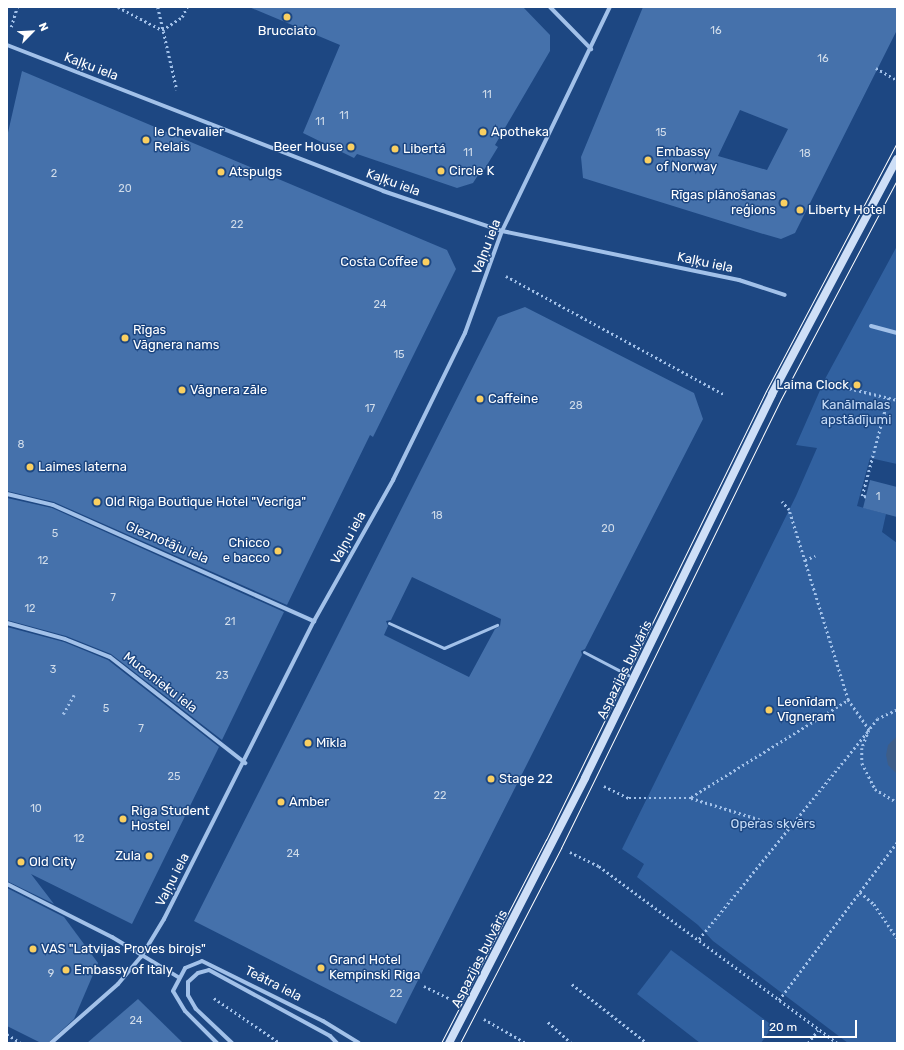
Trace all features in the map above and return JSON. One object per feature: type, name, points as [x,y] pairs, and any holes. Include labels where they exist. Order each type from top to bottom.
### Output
[{"type":"street","points":[[550,7],[591,49]]},
{"type":"street","name":"Vaļņu iela","points":[[51,1043],[118,984],[141,957],[245,762],[314,621],[393,480],[465,333],[502,231],[544,140],[591,49],[610,7]]},
{"type":"street","name":"Kaļķu iela","points":[[7,45],[383,191],[502,231],[740,280],[785,295]]},
{"type":"street","name":"Aspazijas bulvāris","points":[[449,1043],[585,778],[772,394],[820,307],[897,158]]},
{"type":"street","points":[[871,326],[897,333]]},
{"type":"street","name":"Gleznotāju iela","points":[[7,494],[53,505],[314,621]]},
{"type":"street","name":"Mucenieku iela","points":[[7,623],[65,639],[110,657],[245,762]]},
{"type":"street","points":[[7,884],[112,936],[141,957],[178,977],[173,991],[185,1011],[217,1043]]},
{"type":"street","name":"Teātra iela","points":[[178,977],[185,968],[202,961],[323,1021],[359,1043]]},
{"type":"street","points":[[232,1043],[196,1009],[188,995],[188,982],[198,973],[209,970],[330,1036],[337,1043]]},
{"type":"lane","points":[[389,623],[444,648],[497,626]]},
{"type":"lane","points":[[584,652],[628,675]]},
{"type":"path","points":[[9,34],[17,7]]},
{"type":"path","points":[[118,7],[162,30]]},
{"type":"path","points":[[158,7],[162,30],[178,94],[178,112]]},
{"type":"path","points":[[162,30],[182,17],[187,7]]},
{"type":"path","points":[[876,68],[897,80]]},
{"type":"path","points":[[489,267],[725,395]]},
{"type":"path","points":[[840,386],[897,400]]},
{"type":"path","points":[[866,497],[862,496],[888,398]]},
{"type":"path","points":[[782,502],[789,510],[848,700],[869,730]]},
{"type":"path","points":[[805,560],[815,556]]},
{"type":"path","points":[[63,714],[74,695]]},
{"type":"path","points":[[691,798],[848,700]]},
{"type":"path","points":[[699,939],[786,828],[878,719],[897,710]]},
{"type":"path","points":[[869,730],[862,748],[862,763],[866,777],[875,789],[897,802]]},
{"type":"path","points":[[585,778],[629,798],[691,798],[786,828]]},
{"type":"path","points":[[779,1000],[897,842]]},
{"type":"path","points":[[589,861],[699,939],[837,1043]]},
{"type":"path","points":[[860,892],[874,904],[897,938]]},
{"type":"path","points":[[188,982],[280,1043]]},
{"type":"path","points":[[572,984],[647,1043]]},
{"type":"path","points":[[424,986],[433,990]]},
{"type":"path","points":[[483,1018],[526,1043]]},
{"type":"path","points":[[548,1022],[571,1043]]},
{"type":"path","points":[[808,1043],[818,1030]]},
{"type":"path","points":[[7,1034],[21,1043]]},
{"type":"green space","name":"Operas skvērs","points":[[897,246],[897,464],[870,458],[857,506],[886,514],[882,532],[897,543],[897,1043],[848,1043],[713,941],[698,925],[637,877],[644,864],[622,849],[796,496],[817,448],[796,445],[825,379]]},
{"type":"green space","points":[[671,950],[773,1026],[761,1043],[700,1043],[637,994]]},
{"type":"shaded area","points":[[897,736],[897,774],[888,765],[886,755],[888,745]]},
{"type":"building","points":[[249,7],[523,7],[550,35],[550,51],[495,145],[498,147],[484,170],[482,169],[473,183],[457,188],[357,154],[354,158],[303,133],[340,45]]},
{"type":"building","points":[[643,7],[897,7],[897,30],[795,233],[781,239],[583,178],[581,157]],"holes":[[[740,110],[788,129],[767,170],[718,156]]]},
{"type":"building","points":[[22,71],[447,250],[456,269],[373,437],[370,435],[287,605],[54,502],[7,491],[7,137]]},
{"type":"building","points":[[525,307],[694,393],[703,419],[585,649],[581,651],[582,655],[396,1024],[194,921],[498,317]],"holes":[[[412,577],[501,619],[500,626],[495,629],[469,677],[384,635],[388,626],[386,621],[391,620]]]},
{"type":"building","points":[[870,480],[897,487],[897,517],[863,508]]},
{"type":"building","points":[[7,498],[52,508],[284,612],[222,740],[111,654],[66,636],[7,620]]},
{"type":"building","points":[[7,627],[64,642],[108,660],[219,747],[132,924],[31,874],[54,904],[7,881]]},
{"type":"building","points":[[7,888],[64,917],[98,963],[74,1019],[48,1043],[41,1043],[7,1026]]},
{"type":"building","points":[[138,999],[183,1043],[87,1043]]},
{"type":"tram line","points":[[441,1043],[546,840],[766,391],[897,143]]},
{"type":"tram line","points":[[460,1043],[561,848],[781,399],[897,180]]},
{"type":"place","name":"Brucciato","points":[[287,17]]},
{"type":"place","name":"Apotheka","points":[[483,132]]},
{"type":"place","name":"le Chevalier Relais","points":[[146,140]]},
{"type":"place","name":"Beer House","points":[[351,147]]},
{"type":"place","name":"Libertá","points":[[395,149]]},
{"type":"place","name":"Embassy of Norway","points":[[648,160]]},
{"type":"place","name":"Circle K","points":[[441,171]]},
{"type":"place","name":"Atspulgs","points":[[221,172]]},
{"type":"place","name":"Rīgas plānošanas reģions","points":[[784,203]]},
{"type":"place","name":"Liberty Hotel","points":[[800,210]]},
{"type":"place","name":"Costa Coffee","points":[[426,262]]},
{"type":"place","name":"Rīgas Vāgnera nams","points":[[125,338]]},
{"type":"place","name":"Laima Clock","points":[[857,385]]},
{"type":"place","name":"Vāgnera zāle","points":[[182,390]]},
{"type":"place","name":"Caffeine","points":[[480,399]]},
{"type":"place","name":"Laimes laterna","points":[[30,467]]},
{"type":"place","name":"Old Riga Boutique Hotel \"Vecriga\"","points":[[97,502]]},
{"type":"place","name":"Chicco e bacco","points":[[278,551]]},
{"type":"place","name":"Leonīdam Vīgneram","points":[[769,710]]},
{"type":"place","name":"Mīkla","points":[[308,743]]},
{"type":"place","name":"Stage 22","points":[[491,779]]},
{"type":"place","name":"Amber","points":[[281,802]]},
{"type":"place","name":"Riga Student Hostel","points":[[123,819]]},
{"type":"place","name":"Zula","points":[[149,856]]},
{"type":"place","name":"Old City","points":[[21,862]]},
{"type":"place","name":"VAS \"Latvijas Proves birojs\"","points":[[33,949]]},
{"type":"place","name":"Grand Hotel Kempinski Riga","points":[[321,968]]},
{"type":"place","name":"Embassy of Italy","points":[[66,970]]},
{"type":"park label","name":"Kanālmalas apstādījumi","points":[[856,414]]}]
